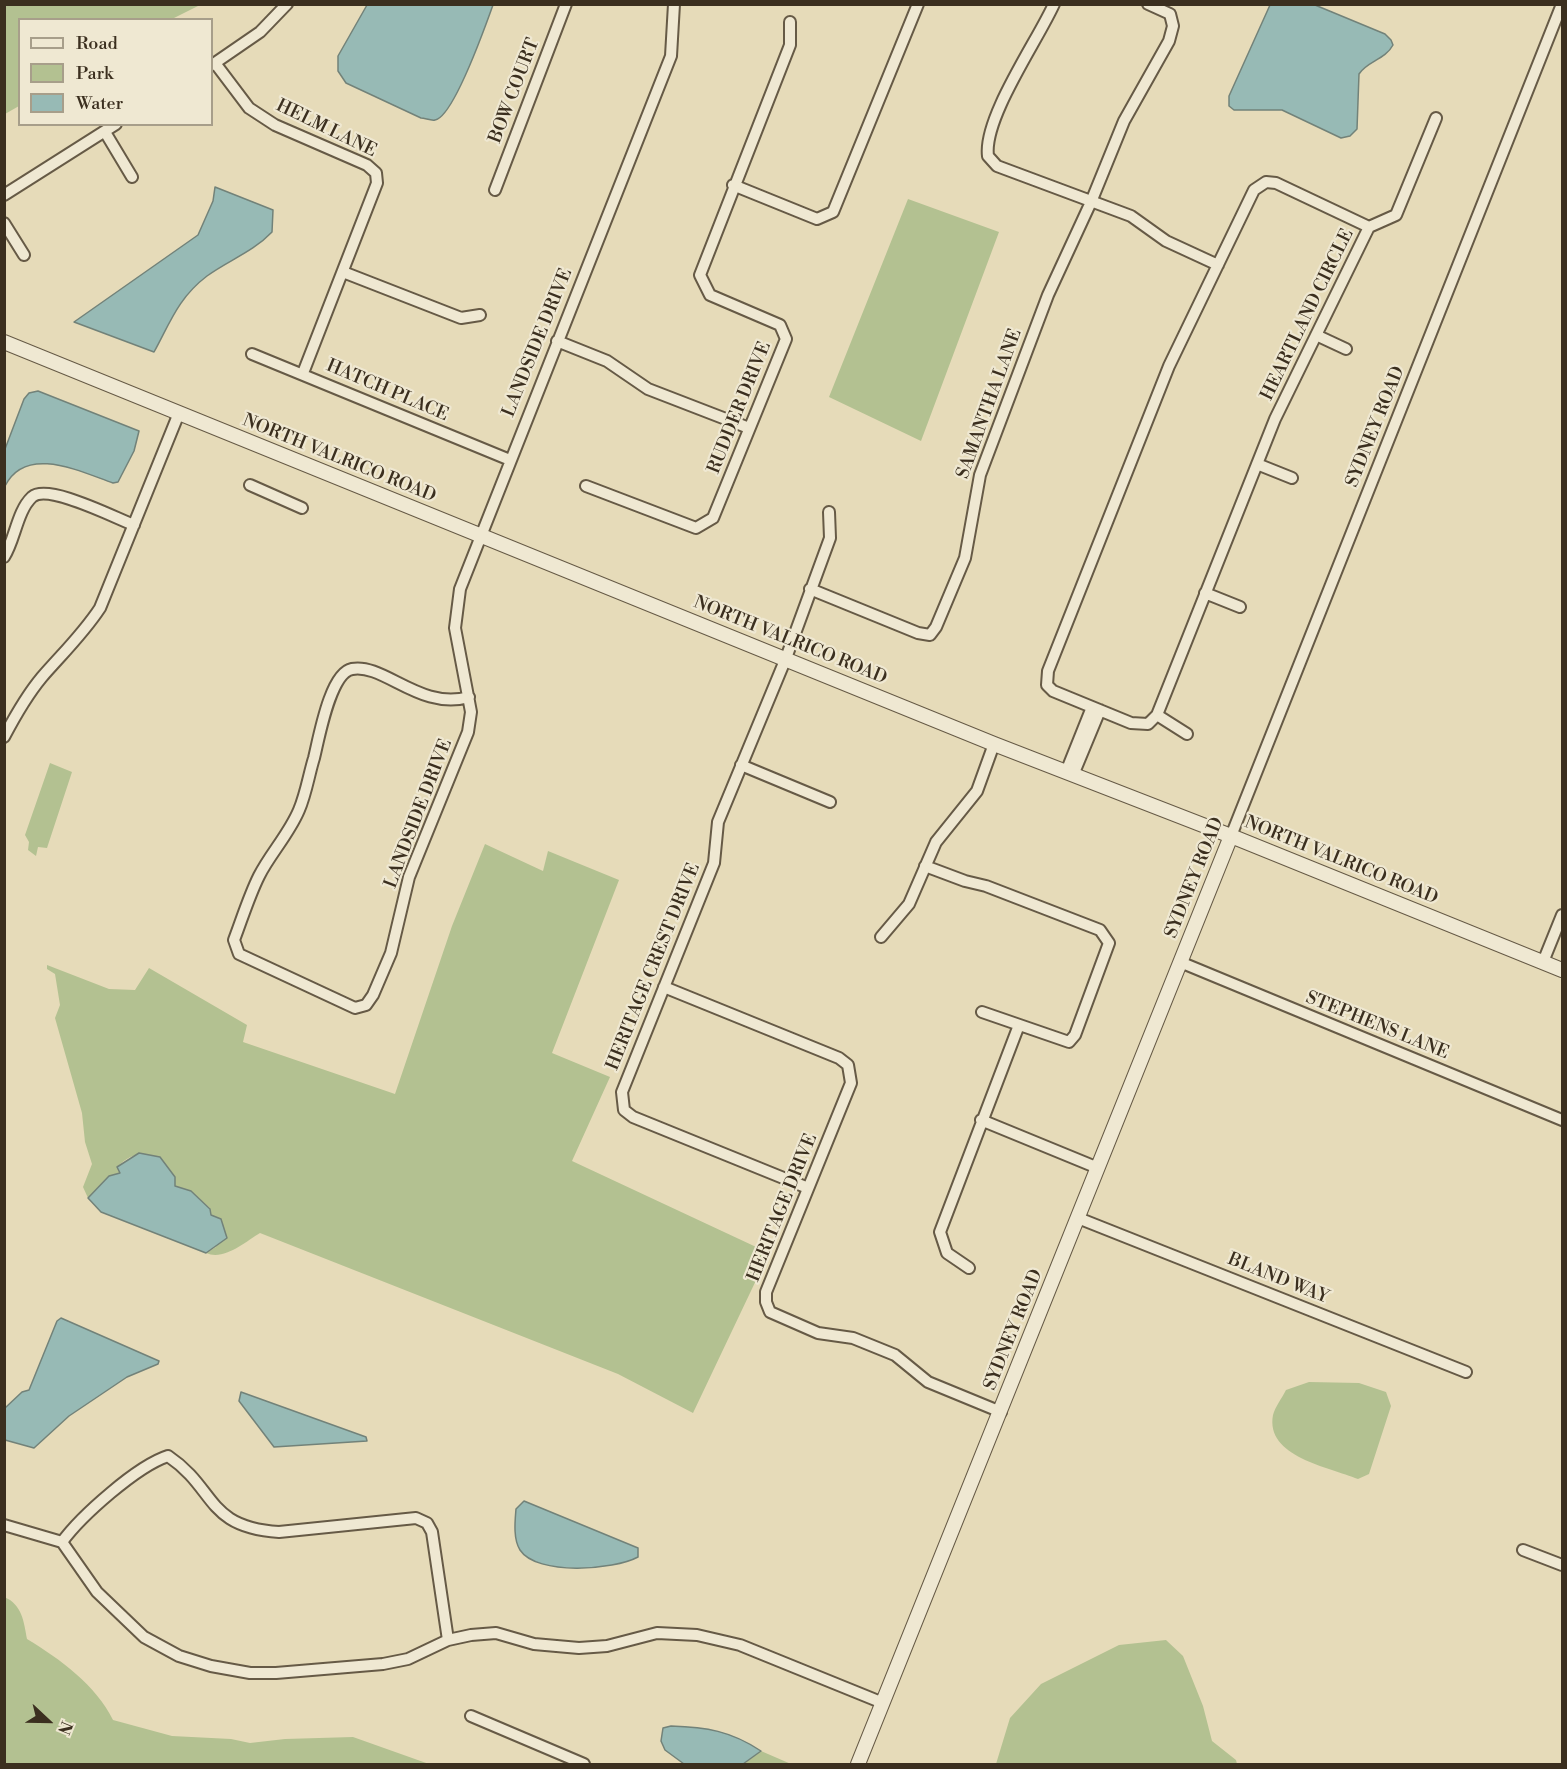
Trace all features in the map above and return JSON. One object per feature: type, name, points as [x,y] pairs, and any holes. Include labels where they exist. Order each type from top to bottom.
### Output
[{"type":"street","points":[[213,64],[260,32],[287,4]]},
{"type":"street","name":"BOW COURT","points":[[495,190],[566,4]]},
{"type":"street","name":"LANDSIDE DRIVE","points":[[469,697],[448,700],[426,696],[372,672],[354,668],[346,671],[336,683],[329,701],[300,810],[259,877],[234,940],[239,954],[348,1006],[355,1008],[366,1005],[373,995],[391,953],[409,877],[468,732],[471,712],[469,697],[454,628],[460,590],[671,56],[674,4]]},
{"type":"street","points":[[734,185],[817,219],[833,212],[918,4]]},
{"type":"street","points":[[1054,4],[1012,80],[992,131],[988,156],[997,166],[1131,216],[1166,241],[1218,266]]},
{"type":"street","name":"SAMANTHA LANE","points":[[810,589],[918,633],[930,635],[936,627],[965,558],[980,475],[1048,295],[1091,202],[1124,121],[1169,41],[1173,26],[1170,14],[1148,4]]},
{"type":"street","name":"SYDNEY ROAD","points":[[858,1764],[1001,1412],[1179,962],[1232,836],[1562,4]]},
{"type":"street","name":"RUDDER DRIVE","points":[[586,486],[696,528],[713,518],[786,339],[780,325],[710,296],[700,275],[790,45],[790,22]]},
{"type":"street","name":"HELM LANE","points":[[213,64],[249,108],[275,125],[367,165],[376,173],[376,183],[303,373]]},
{"type":"street","points":[[1369,227],[1396,215],[1436,118]]},
{"type":"street","points":[[4,195],[113,126]]},
{"type":"street","points":[[105,132],[132,177]]},
{"type":"street","name":"HEARTLAND CIRCLE","points":[[1266,182],[1276,183],[1369,227],[1257,464],[1157,715],[1148,724],[1131,723],[1053,691],[1047,685],[1048,671],[1168,366],[1254,190],[1266,182]]},
{"type":"street","points":[[4,223],[24,255]]},
{"type":"street","points":[[343,272],[461,318],[480,315]]},
{"type":"street","points":[[1316,335],[1346,349]]},
{"type":"street","points":[[557,341],[607,362],[648,389],[748,428]]},
{"type":"street","name":"NORTH VALRICO ROAD","points":[[4,342],[994,744],[1232,836],[1563,970]]},
{"type":"street","name":"HATCH PLACE","points":[[252,354],[510,459]]},
{"type":"street","points":[[4,737],[21,706],[42,677],[85,631],[100,608],[179,413]]},
{"type":"street","points":[[1257,464],[1292,478]]},
{"type":"street","points":[[250,485],[302,508]]},
{"type":"street","points":[[4,557],[27,504],[33,496],[42,493],[57,494],[134,525]]},
{"type":"street","name":"HERITAGE CREST DRIVE","points":[[808,1188],[633,1117],[624,1110],[622,1092],[714,862],[718,822],[786,658],[830,538],[829,512]]},
{"type":"street","points":[[1205,593],[1240,607]]},
{"type":"street","points":[[1069,774],[1096,708]]},
{"type":"street","points":[[1157,715],[1187,734]]},
{"type":"street","points":[[880,937],[909,904],[936,842],[977,791],[994,744]]},
{"type":"street","points":[[741,765],[830,802]]},
{"type":"street","points":[[925,866],[964,882],[986,886],[1100,930],[1108,943],[1075,1035],[1069,1042],[982,1012]]},
{"type":"street","points":[[1544,962],[1563,915]]},
{"type":"street","name":"STEPHENS LANE","points":[[1179,962],[1563,1120]]},
{"type":"street","name":"HERITAGE DRIVE","points":[[664,987],[839,1058],[848,1065],[851,1083],[766,1292],[766,1302],[770,1312],[818,1334],[853,1338],[895,1355],[928,1382],[1001,1412]]},
{"type":"street","points":[[969,1268],[947,1253],[940,1232],[1019,1025]]},
{"type":"street","points":[[981,1120],[1098,1168]]},
{"type":"street","name":"BLAND WAY","points":[[1078,1218],[1466,1372]]},
{"type":"street","points":[[62,1542],[93,1509],[153,1461],[168,1456],[180,1464],[213,1506],[235,1523],[256,1530],[279,1532],[416,1518],[427,1523],[432,1532],[448,1640]]},
{"type":"street","points":[[4,1525],[62,1542],[97,1592],[144,1637],[179,1656],[211,1666],[250,1673],[276,1673],[383,1664],[408,1659],[448,1640],[496,1633],[534,1644],[579,1648],[607,1646],[657,1633],[697,1635],[740,1645],[883,1703]]},
{"type":"street","points":[[1524,1550],[1563,1565]]},
{"type":"street","points":[[471,1716],[584,1764]]},
{"type":"green space","points":[[5,4],[200,4],[174,18],[18,18],[18,107],[5,114]]},
{"type":"green space","points":[[908,199],[999,232],[921,441],[829,397]]},
{"type":"green space","points":[[50,763],[72,772],[47,848],[38,847],[36,856],[28,850],[29,842],[25,835]]},
{"type":"green space","points":[[485,844],[543,871],[548,851],[619,880],[552,1053],[610,1077],[572,1161],[769,1253],[693,1413],[618,1374],[260,1233],[227,1253],[213,1255],[206,1253],[216,1247],[210,1208],[191,1191],[175,1187],[159,1157],[141,1154],[132,1156],[117,1167],[121,1173],[101,1185],[88,1198],[83,1187],[92,1164],[85,1142],[82,1113],[55,1018],[60,1005],[55,974],[47,969],[47,965],[109,989],[135,990],[149,968],[247,1025],[243,1042],[395,1094],[452,926]]},
{"type":"green space","points":[[1309,1382],[1359,1383],[1386,1392],[1391,1406],[1369,1474],[1358,1479],[1316,1465],[1289,1451],[1279,1441],[1273,1429],[1275,1409],[1286,1390]]},
{"type":"green space","points":[[4,1597],[15,1604],[18,1609],[27,1639],[52,1655],[87,1684],[106,1707],[113,1720],[172,1736],[231,1739],[250,1743],[285,1739],[353,1737],[429,1764],[5,1764]]},
{"type":"green space","points":[[1166,1640],[1183,1656],[1203,1706],[1212,1741],[1236,1760],[1237,1764],[996,1764],[1010,1718],[1041,1684],[1119,1645]]},
{"type":"green space","points":[[761,1751],[791,1764],[743,1764]]},
{"type":"water","points":[[367,5],[493,5],[460,87],[443,115],[435,120],[421,118],[346,83],[338,71],[338,56]]},
{"type":"water","points":[[1270,5],[1315,5],[1385,34],[1391,40],[1393,45],[1390,50],[1359,74],[1357,129],[1350,136],[1341,138],[1282,110],[1234,110],[1229,106],[1229,96]]},
{"type":"water","points":[[215,187],[273,210],[272,232],[257,245],[215,270],[197,284],[176,311],[154,352],[74,322],[198,235],[213,201]]},
{"type":"water","points":[[38,391],[139,431],[134,451],[118,482],[113,483],[70,468],[40,464],[26,466],[14,473],[5,486],[5,449],[24,399],[29,393]]},
{"type":"water","points":[[139,1153],[160,1157],[175,1177],[175,1186],[191,1191],[210,1209],[211,1215],[221,1219],[227,1238],[206,1253],[101,1212],[88,1198],[109,1176],[120,1173],[117,1167]]},
{"type":"water","points":[[61,1318],[159,1361],[158,1364],[127,1377],[69,1416],[34,1448],[5,1440],[5,1408],[22,1392],[29,1390],[57,1321]]},
{"type":"water","points":[[241,1392],[366,1437],[367,1441],[274,1447],[239,1401]]},
{"type":"water","points":[[524,1501],[638,1548],[638,1557],[612,1565],[576,1568],[542,1564],[529,1558],[520,1550],[515,1535],[516,1509]]},
{"type":"water","points":[[671,1726],[718,1731],[761,1751],[743,1764],[684,1764],[665,1750],[661,1741],[663,1728]]}]
